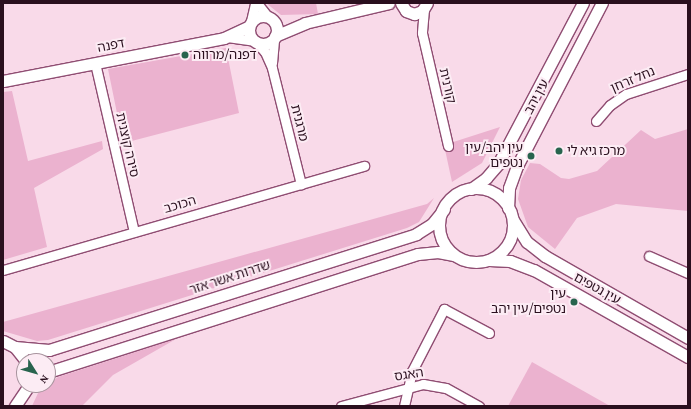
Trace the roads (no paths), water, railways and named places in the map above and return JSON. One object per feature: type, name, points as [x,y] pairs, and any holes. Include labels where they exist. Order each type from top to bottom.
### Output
[{"type":"street","points":[[256,3],[277,28],[275,37]]},
{"type":"street","points":[[256,3],[250,24],[255,42],[264,44],[275,37],[308,22]]},
{"type":"street","name":"עין יהב","points":[[469,190],[486,178],[498,164],[578,9],[583,3]]},
{"type":"street","name":"עין יהב","points":[[508,208],[509,188],[517,166],[602,3]]},
{"type":"street","points":[[250,24],[258,16],[289,23],[308,22],[384,5],[405,9],[427,5]]},
{"type":"street","name":"קורנית","points":[[422,33],[427,5]]},
{"type":"street","name":"קורנית","points":[[405,9],[422,33],[448,146]]},
{"type":"street","name":"דפנה","points":[[3,81],[224,38],[250,24]]},
{"type":"street","name":"מרגנית","points":[[272,68],[275,37]]},
{"type":"street","name":"דפנה","points":[[224,38],[255,42]]},
{"type":"street","name":"מרגנית","points":[[255,42],[265,52],[272,68],[301,184]]},
{"type":"street","name":"סירה קוצנית","points":[[95,63],[134,232]]},
{"type":"street","name":"נחל זרחן","points":[[596,121],[610,105],[626,94],[688,74]]},
{"type":"street","name":"הכוכב","points":[[3,270],[364,166]]},
{"type":"street","points":[[56,369],[418,254],[438,252],[454,255],[470,262],[487,260],[505,248],[511,237],[512,220],[508,208],[493,193],[469,190],[456,195],[444,209],[440,219],[441,236],[454,255]]},
{"type":"street","name":"שדרות אשר אזר","points":[[15,347],[49,350],[412,236],[430,227],[444,209]]},
{"type":"street","name":"עין נטפים","points":[[512,220],[527,242],[545,256],[688,338]]},
{"type":"street","points":[[649,256],[688,273]]},
{"type":"street","name":"עין נטפים","points":[[487,260],[504,260],[528,267],[688,357]]},
{"type":"street","points":[[404,406],[412,371],[444,309],[489,333]]},
{"type":"street","points":[[3,341],[15,347],[20,353]]},
{"type":"street","name":"האגס","points":[[341,406],[408,386],[442,387],[479,406]]},
{"type":"street","points":[[20,404],[25,393]]},
{"type":"place","name":"דפנה/מרווה","points":[[185,55]]},
{"type":"place","name":"מרכז גיא לי","points":[[559,151]]},
{"type":"place","name":"עין יהב/עין נטפים","points":[[531,156]]},
{"type":"place","name":"עין נטפים/עין יהב","points":[[574,302]]}]
